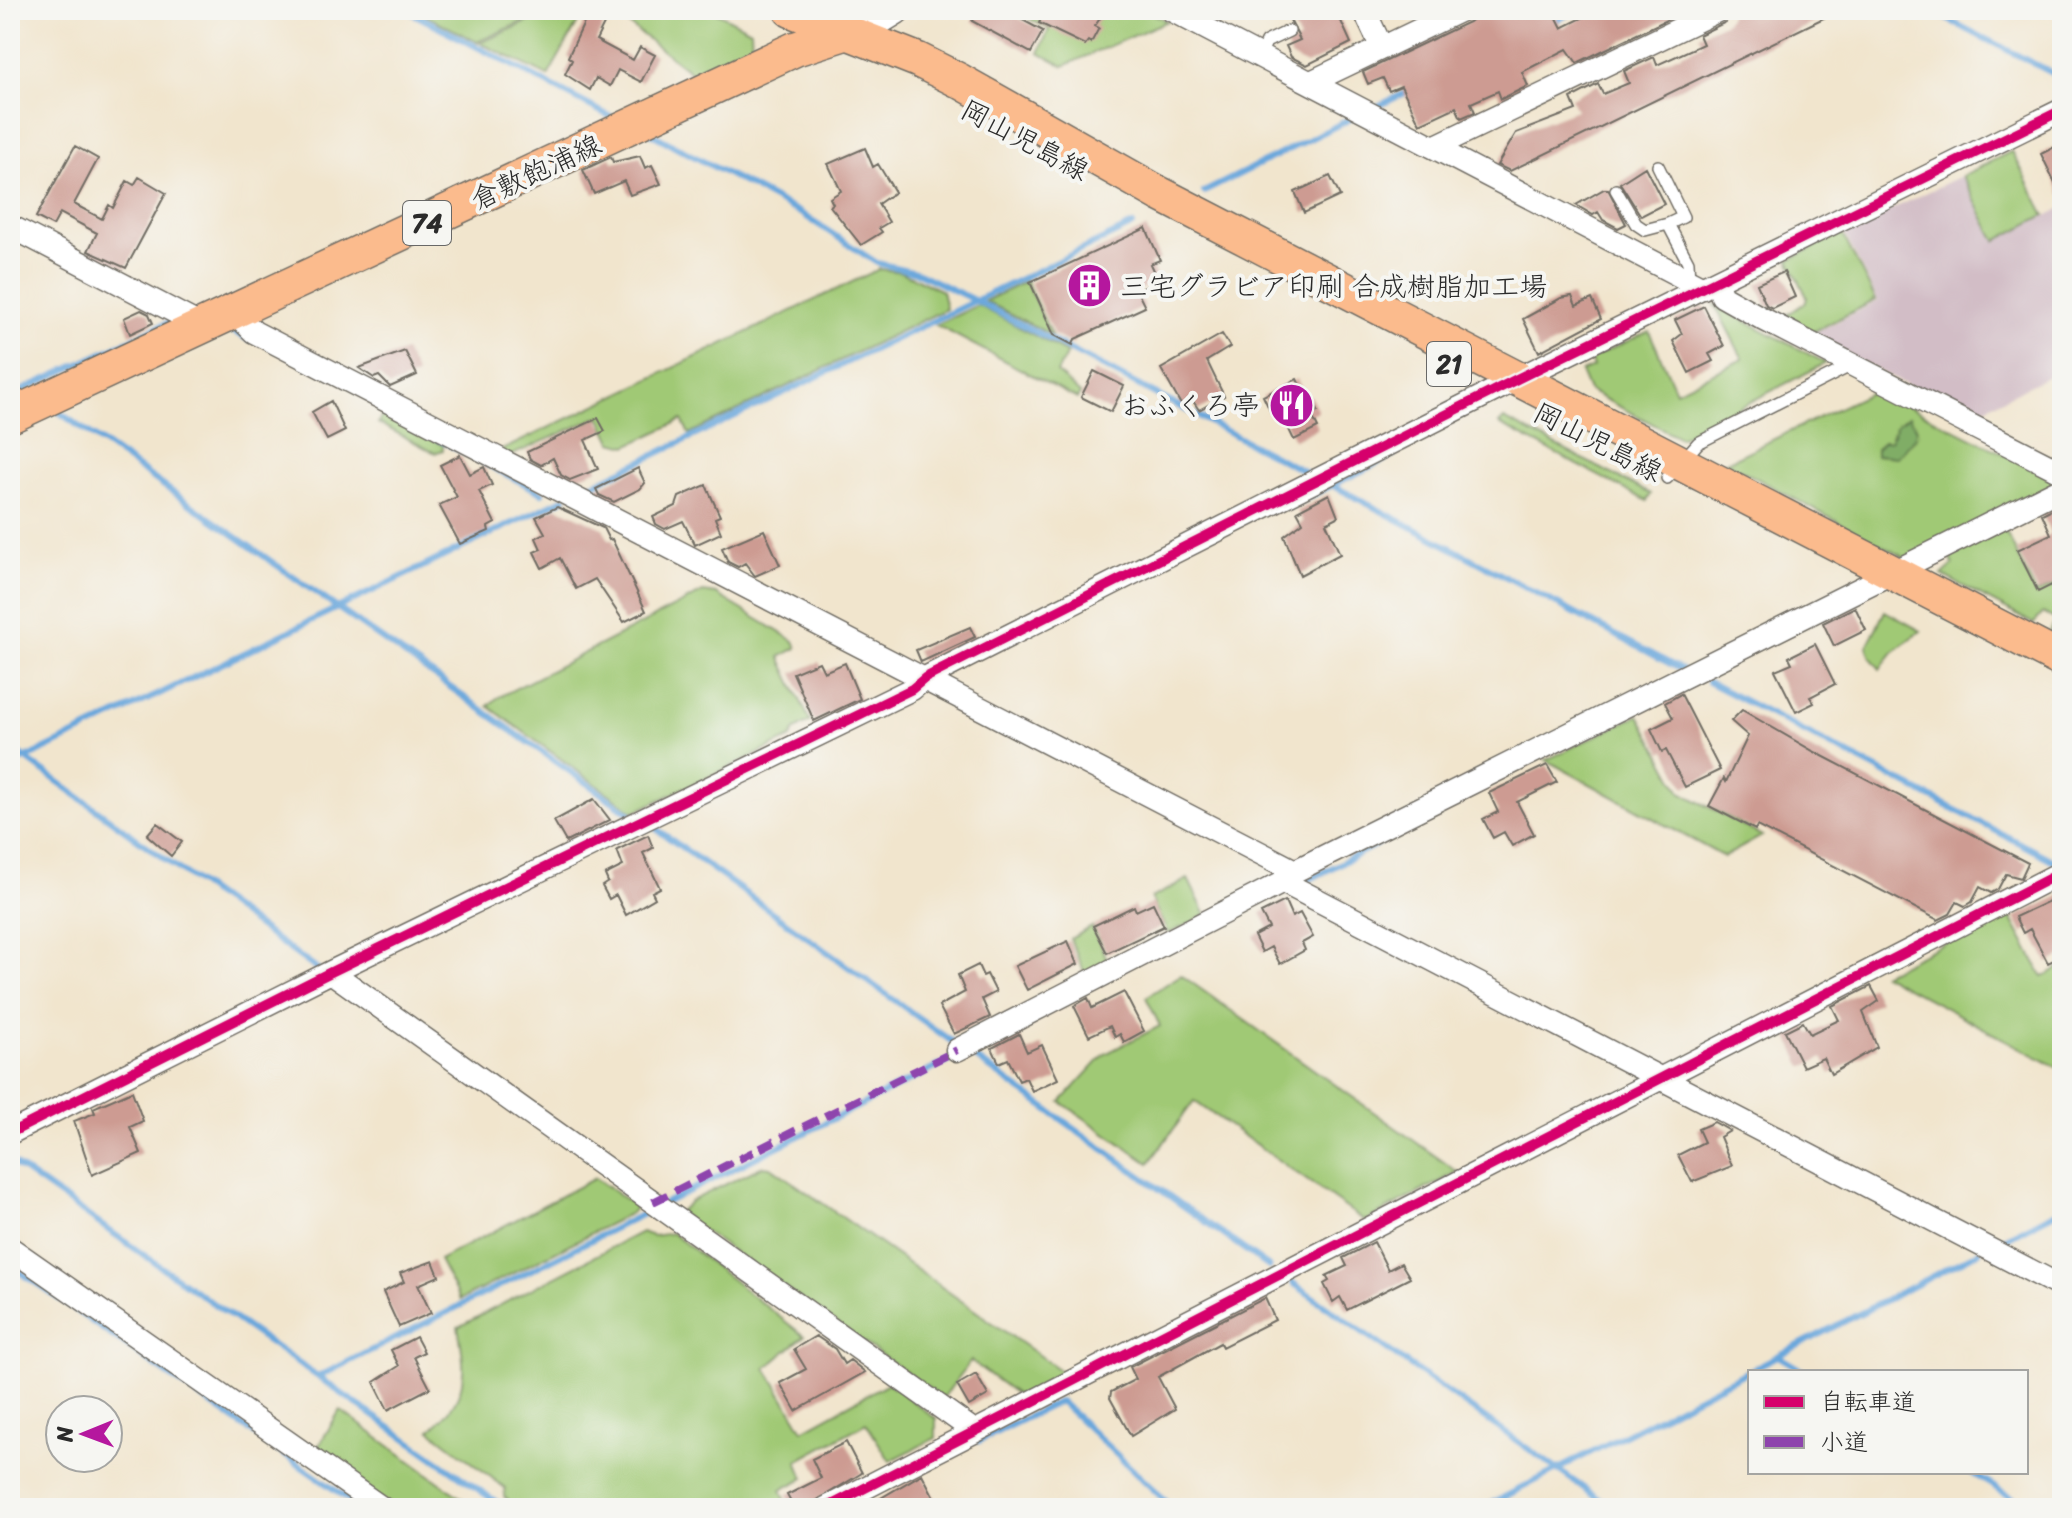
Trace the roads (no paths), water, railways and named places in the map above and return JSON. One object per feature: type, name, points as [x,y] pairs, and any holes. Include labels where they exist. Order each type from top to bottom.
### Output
[{"type":"main road","name":"岡山児島線","points":[[791,10],[918,60],[960,81],[1507,384],[1881,578],[2062,683]]},
{"type":"main road","name":"倉敷飽浦線","points":[[10,416],[795,49],[845,33]]},
{"type":"main road","name":"岡山児島線","points":[[1881,578],[2062,660]]},
{"type":"street","points":[[845,33],[870,26],[896,10]]},
{"type":"street","points":[[1171,10],[1496,177],[1504,186],[1539,206],[1709,287],[1846,368],[2062,472]]},
{"type":"street","points":[[1364,10],[1382,48]]},
{"type":"street","points":[[1311,82],[1461,10]]},
{"type":"street","points":[[1436,146],[1719,10]]},
{"type":"street","points":[[10,1133],[925,683],[1507,384],[1709,287],[2062,110]]},
{"type":"street","points":[[10,226],[204,327]]},
{"type":"street","points":[[235,313],[254,332],[925,683],[1658,1078],[2062,1287]]},
{"type":"street","points":[[961,1048],[2062,488]]},
{"type":"street","points":[[826,1508],[2062,872]]},
{"type":"street","points":[[336,975],[974,1431]]},
{"type":"street","points":[[10,1248],[382,1508]]},
{"type":"lane","points":[[1260,56],[1266,42],[1289,31]]},
{"type":"lane","points":[[1616,190],[1636,224],[1651,230],[1683,217],[1658,166]]},
{"type":"lane","points":[[1668,224],[1688,262],[1709,287]]},
{"type":"lane","points":[[1674,470],[1698,443],[1846,368]]},
{"type":"waterway","points":[[10,14],[19,10]]},
{"type":"waterway","points":[[406,10],[615,119]]},
{"type":"waterway","points":[[1552,22],[1578,10]]},
{"type":"waterway","points":[[1929,10],[2062,78]]},
{"type":"waterway","points":[[1372,109],[1409,91]]},
{"type":"waterway","points":[[1204,192],[1358,115]]},
{"type":"waterway","points":[[652,134],[802,214],[877,263],[916,272],[976,301],[1309,474]]},
{"type":"waterway","points":[[575,493],[1133,225]]},
{"type":"waterway","points":[[10,396],[171,321]]},
{"type":"waterway","points":[[230,330],[248,339]]},
{"type":"waterway","points":[[56,410],[629,813]]},
{"type":"waterway","points":[[385,411],[542,493]]},
{"type":"waterway","points":[[1288,507],[1394,455]]},
{"type":"waterway","points":[[1332,485],[1682,670]]},
{"type":"waterway","points":[[10,766],[565,498]]},
{"type":"waterway","points":[[1708,682],[2056,862]]},
{"type":"waterway","points":[[10,747],[318,970]]},
{"type":"waterway","points":[[1301,884],[1457,802]]},
{"type":"waterway","points":[[655,828],[958,1046]]},
{"type":"waterway","points":[[967,1052],[1269,1267]]},
{"type":"waterway","points":[[665,1203],[959,1056]]},
{"type":"waterway","points":[[10,1161],[505,1508]]},
{"type":"waterway","points":[[318,1377],[655,1208]]},
{"type":"waterway","points":[[1995,1244],[2062,1209]]},
{"type":"waterway","points":[[1750,1370],[1979,1252]]},
{"type":"waterway","points":[[10,1265],[361,1508]]},
{"type":"waterway","points":[[1293,1283],[1612,1508]]},
{"type":"waterway","points":[[1778,1356],[1802,1370]]},
{"type":"waterway","points":[[1483,1508],[1748,1371]]},
{"type":"waterway","points":[[979,1441],[1060,1401],[1173,1508]]},
{"type":"waterway","points":[[1973,1474],[2029,1508]]},
{"type":"place","name":"三宅グラビア印刷 合成樹脂加工場","points":[[1089,286]]},
{"type":"place","name":"おふくろ亭","points":[[1291,405]]}]
